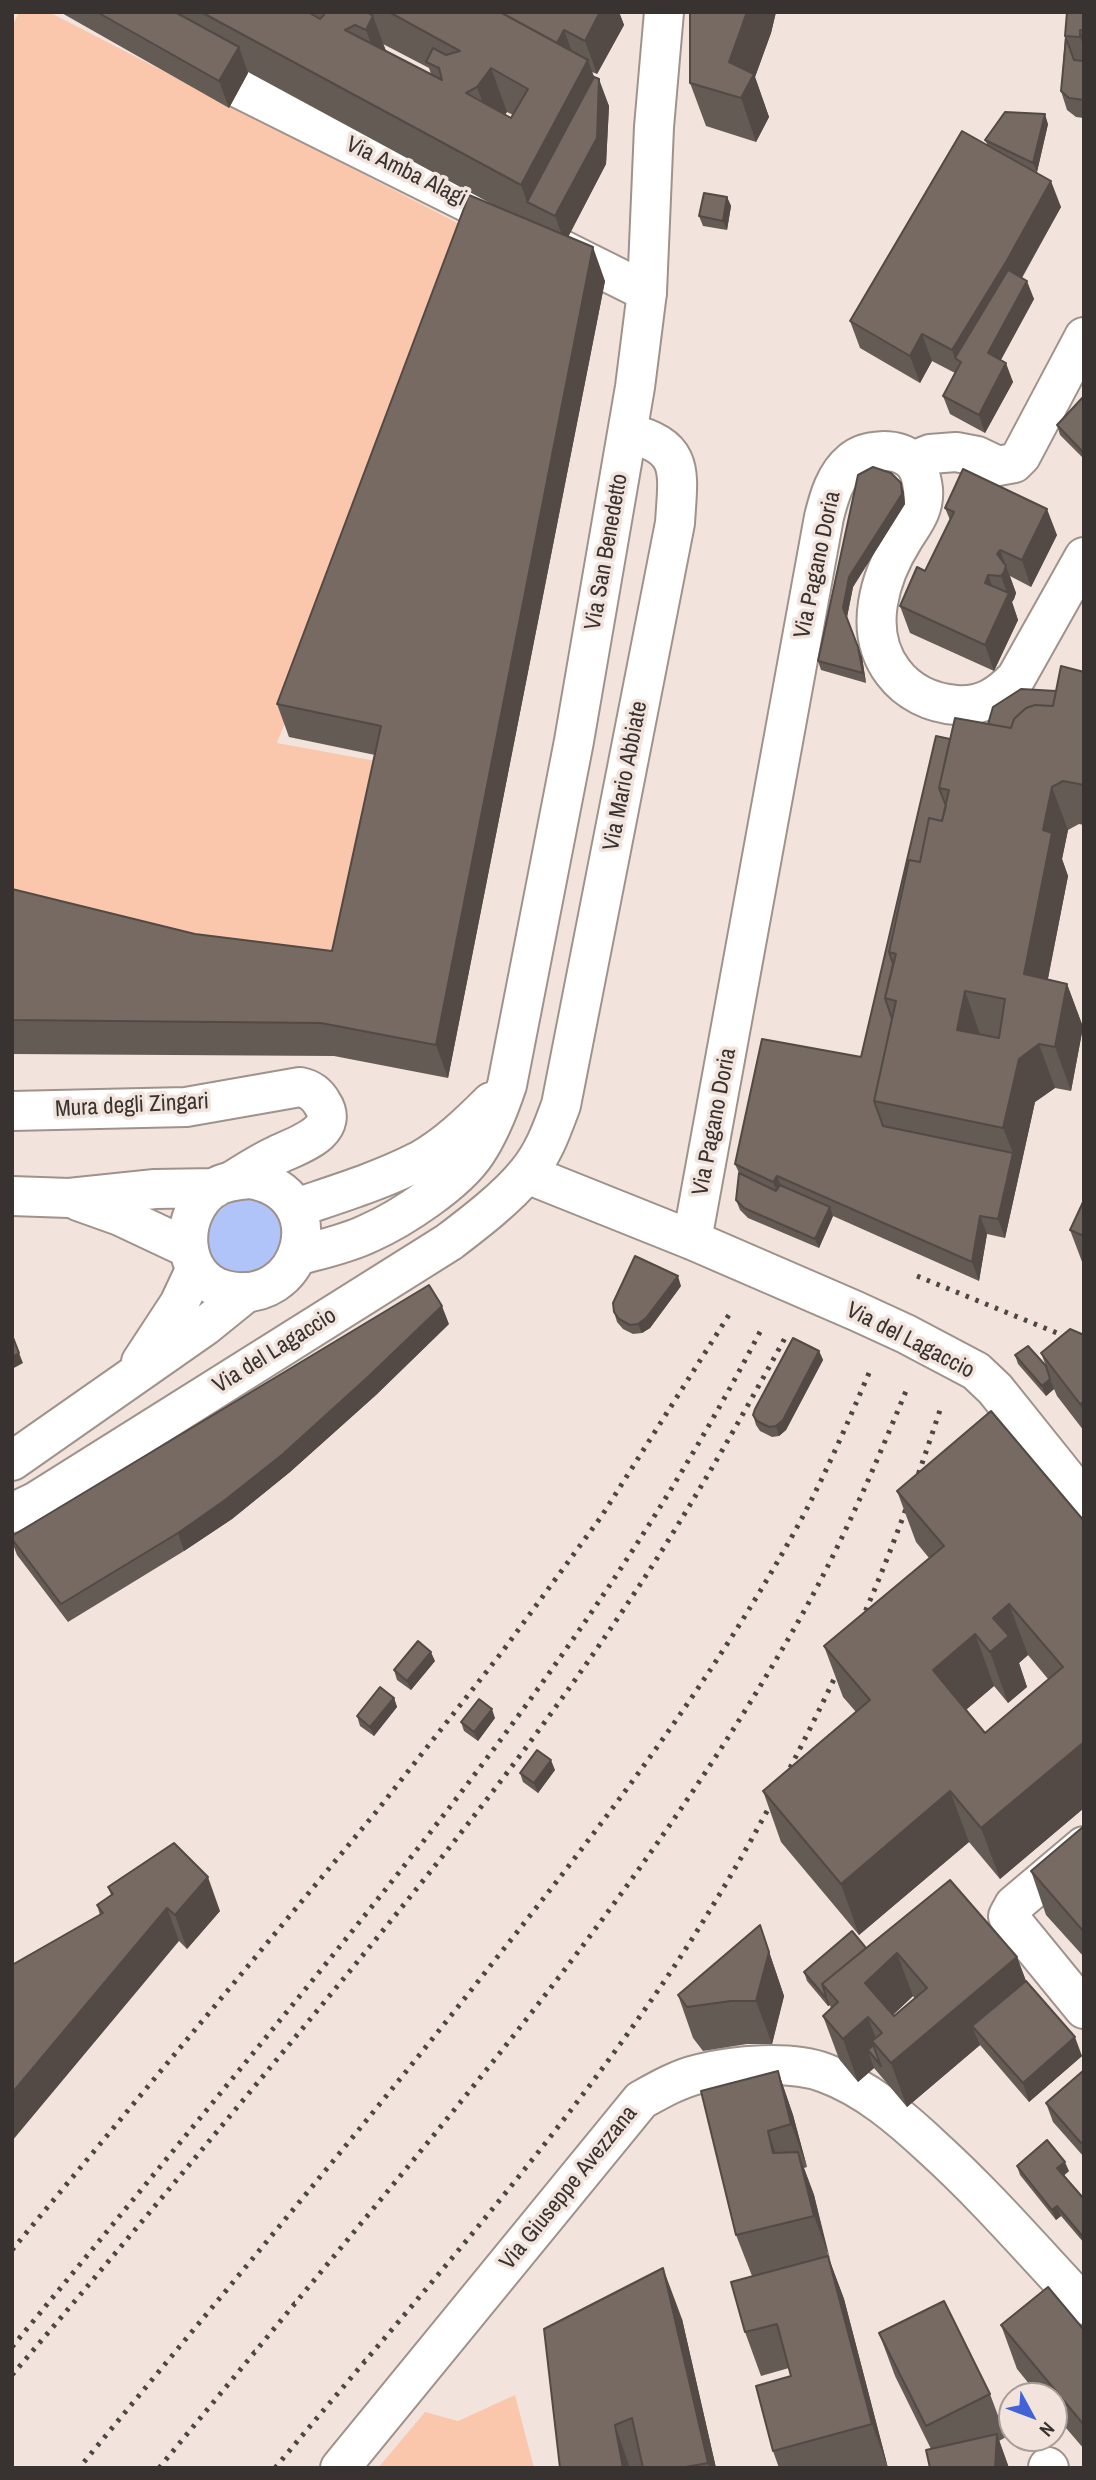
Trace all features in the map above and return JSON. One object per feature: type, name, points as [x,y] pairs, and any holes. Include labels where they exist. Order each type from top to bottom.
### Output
[{"type":"street","name":"Via San Benedetto","points":[[297,1256],[368,1234],[405,1214],[441,1188],[474,1156],[495,1118],[507,1086],[574,741],[628,433],[647,292],[654,127],[664,12]]},
{"type":"street","name":"Via Amba Alagi","points":[[240,89],[647,292]]},
{"type":"street","points":[[1084,337],[1021,456],[1014,463],[998,466],[977,456],[942,452],[913,461],[921,476],[922,505],[916,521],[893,558],[877,599],[879,647],[890,669],[905,688],[946,704],[967,706],[1001,694],[1016,678],[1084,557]]},
{"type":"street","name":"Via Mario Abbiate","points":[[540,1166],[561,1105],[675,523],[676,467],[669,451],[650,438],[628,433]]},
{"type":"street","name":"Via Pagano Doria","points":[[682,1236],[829,495],[839,475],[861,454],[875,451],[890,453],[913,461]]},
{"type":"street","points":[[296,1208],[384,1177],[421,1160],[462,1131],[507,1086]]},
{"type":"street","name":"Mura degli Zingari","points":[[12,1111],[186,1107],[300,1087],[316,1095],[325,1107],[326,1120],[319,1132],[223,1184]]},
{"type":"street","name":"Via del Lagaccio","points":[[12,1513],[47,1494],[449,1242],[540,1166],[682,1236],[906,1334],[976,1371],[995,1389],[1084,1500]]},
{"type":"street","points":[[12,1196],[69,1198],[223,1184],[250,1179],[275,1186],[296,1208],[302,1231],[297,1256],[281,1278],[264,1288],[247,1292],[219,1288],[202,1278],[192,1259],[189,1228],[192,1219],[201,1203],[223,1184]]},
{"type":"street","points":[[69,1198],[120,1216],[192,1259]]},
{"type":"street","points":[[130,1379],[178,1304],[192,1259]]},
{"type":"street","points":[[12,1461],[205,1326],[247,1292]]},
{"type":"street","points":[[1084,1846],[1014,1905],[1008,1916],[1084,2009]]},
{"type":"street","name":"Via Giuseppe Avezzana","points":[[340,2468],[641,2100],[666,2086],[697,2074],[741,2067],[796,2066],[826,2073],[868,2094],[915,2131],[968,2180],[1084,2305]]},
{"type":"shaded area","points":[[19,12],[49,12],[477,233],[277,743],[387,763],[342,980],[12,913],[12,27]]},
{"type":"shaded area","points":[[515,2395],[534,2468],[378,2468],[425,2412],[458,2421]]},
{"type":"water","points":[[240,1198],[265,1205],[284,1223],[279,1260],[247,1277],[229,1273],[221,1268],[207,1248],[206,1238],[213,1218]]},
{"type":"building","points":[[97,12],[175,12],[239,47],[219,81]]},
{"type":"building","points":[[201,12],[308,12],[320,19],[324,15],[323,12],[367,12],[373,16],[366,30],[355,25],[345,30],[442,80],[439,68],[426,62],[433,48],[446,55],[460,51],[389,12],[500,12],[588,60],[521,185]],"holes":[[[491,68],[528,89],[511,118],[466,93],[477,87]]]},
{"type":"building","points":[[500,12],[600,12],[585,41],[564,30],[557,43]]},
{"type":"building","points":[[690,12],[747,12],[729,62],[754,74],[741,98],[690,83]]},
{"type":"building","points":[[1067,12],[1084,12],[1084,30],[1080,30],[1080,37],[1065,36]]},
{"type":"building","points":[[1066,38],[1074,60],[1084,61],[1084,100],[1069,98],[1061,91]]},
{"type":"building","points":[[594,77],[599,79],[597,138],[555,216],[527,202]]},
{"type":"building","points":[[1005,112],[1045,114],[1033,163],[985,140]]},
{"type":"building","points":[[962,131],[1051,181],[1006,262],[952,350],[922,334],[910,356],[850,321]]},
{"type":"building","points":[[704,193],[727,197],[723,221],[699,216]]},
{"type":"building","points":[[469,195],[593,247],[436,1045],[321,1023],[12,1020],[12,889],[195,934],[332,951],[381,726],[277,704]]},
{"type":"building","points":[[1008,270],[1027,281],[988,353],[1006,363],[979,415],[943,396],[961,362],[955,358]]},
{"type":"building","points":[[1084,396],[1084,453],[1057,425]]},
{"type":"building","points":[[873,467],[891,473],[901,483],[902,494],[849,577],[843,608],[858,647],[863,673],[818,661],[858,475]]},
{"type":"building","points":[[963,469],[1047,509],[1022,560],[1000,550],[997,554],[1006,566],[1004,572],[1001,576],[988,575],[985,583],[1009,593],[985,645],[900,606],[917,567],[925,571],[954,512],[945,508]]},
{"type":"building","points":[[1061,666],[1084,672],[1084,785],[1063,781],[1052,787],[1043,830],[1052,833],[1024,974],[1067,984],[1055,1047],[1039,1044],[1019,1059],[1003,1128],[874,1101],[896,1001],[885,998],[896,954],[889,952],[909,860],[920,862],[929,818],[942,821],[949,790],[939,788],[955,718],[1011,728],[1014,719],[1026,708],[1035,705],[1053,706]],"holes":[[[965,991],[1005,999],[999,1038],[957,1030]]]},
{"type":"building","points":[[1021,689],[1056,691],[1053,706],[1035,705],[1026,708],[1014,719],[1011,728],[988,724],[993,707]]},
{"type":"building","points":[[936,736],[950,739],[939,788],[946,806],[942,821],[929,818],[920,862],[909,860],[889,952],[893,964],[885,998],[892,1019],[874,1101],[883,1126],[1013,1153],[998,1219],[980,1216],[972,1262],[777,1176],[773,1182],[735,1164],[762,1039],[861,1057]]},
{"type":"building","points":[[739,1173],[776,1191],[780,1185],[830,1207],[815,1239],[744,1208],[736,1200]]},
{"type":"building","points":[[1084,1200],[1084,1236],[1070,1230]]},
{"type":"building","points":[[635,1256],[678,1276],[646,1318],[638,1324],[630,1325],[619,1319],[614,1312],[613,1303]]},
{"type":"building","points":[[429,1285],[442,1306],[283,1454],[178,1533],[61,1604],[12,1539],[12,1536]]},
{"type":"building","points":[[1070,1329],[1084,1335],[1084,1402],[1080,1404],[1041,1353]]},
{"type":"building","points":[[12,1335],[19,1353],[12,1357]]},
{"type":"building","points":[[793,1338],[819,1351],[783,1420],[776,1426],[769,1427],[757,1421],[753,1415]]},
{"type":"building","points":[[1028,1346],[1046,1366],[1050,1379],[1042,1386],[1015,1355]]},
{"type":"building","points":[[991,1411],[1084,1521],[1084,1742],[981,1828],[950,1791],[841,1884],[763,1791],[870,1700],[824,1646],[944,1546],[897,1491]],"holes":[[[1009,1604],[1063,1667],[985,1733],[933,1670],[975,1634],[990,1652],[1009,1636],[993,1618]]]},
{"type":"building","points":[[418,1641],[431,1652],[407,1681],[394,1670]]},
{"type":"building","points":[[380,1687],[394,1698],[370,1727],[357,1716]]},
{"type":"building","points":[[479,1699],[492,1709],[474,1732],[461,1722]]},
{"type":"building","points":[[537,1750],[551,1760],[534,1783],[520,1773]]},
{"type":"building","points":[[1084,1826],[1084,1932],[1031,1871]]},
{"type":"building","points":[[174,1843],[208,1877],[175,1915],[167,1908],[12,2093],[12,1965],[103,1913],[97,1905],[113,1894],[108,1887]]},
{"type":"building","points":[[950,1880],[1017,1957],[891,2063],[872,2041],[882,2033],[868,2017],[843,2039],[823,2016],[838,2002],[822,1984]],"holes":[[[897,1953],[927,1988],[894,2016],[865,1983]]]},
{"type":"building","points":[[760,1925],[769,1952],[756,2001],[731,2001],[687,2007],[678,1995]]},
{"type":"building","points":[[852,1931],[866,1948],[822,1984],[825,1997],[804,1972]]},
{"type":"building","points":[[1026,1981],[1075,2037],[1023,2083],[972,2026]]},
{"type":"building","points":[[873,2045],[881,2066],[868,2050]]},
{"type":"building","points":[[1084,2070],[1084,2141],[1081,2143],[1046,2103]]},
{"type":"building","points":[[778,2071],[791,2124],[768,2131],[773,2153],[798,2152],[814,2216],[736,2235],[701,2091]]},
{"type":"building","points":[[1047,2140],[1065,2162],[1057,2168],[1084,2199],[1084,2238],[1057,2206],[1052,2210],[1017,2166]]},
{"type":"building","points":[[828,2256],[872,2424],[773,2451],[756,2386],[791,2376],[777,2324],[745,2332],[731,2282]]},
{"type":"building","points":[[663,2268],[708,2463],[680,2468],[643,2468],[632,2418],[615,2425],[623,2468],[560,2468],[544,2329]]},
{"type":"building","points":[[1048,2287],[1084,2330],[1084,2425],[1068,2406],[1068,2382],[1048,2382],[1001,2325]]},
{"type":"building","points":[[944,2301],[990,2394],[926,2426],[879,2333]]},
{"type":"building","points":[[997,2434],[995,2468],[930,2468],[926,2450]]},
{"type":"railway","points":[[917,1276],[1084,1344]]},
{"type":"railway","points":[[12,2250],[376,1812],[502,1652],[601,1517],[732,1310]]},
{"type":"railway","points":[[12,2347],[430,1833],[551,1671],[662,1503],[763,1326]]},
{"type":"railway","points":[[12,2375],[326,2000],[508,1771],[635,1593],[723,1449],[785,1338]]},
{"type":"railway","points":[[84,2462],[441,2028],[650,1758],[723,1650],[791,1538],[823,1477],[869,1373]]},
{"type":"railway","points":[[159,2468],[500,2053],[555,1983],[660,1839],[758,1690],[818,1586],[906,1391]]},
{"type":"railway","points":[[857,1630],[902,1520],[941,1407]]},
{"type":"railway","points":[[275,2468],[510,2187],[556,2130],[643,2012],[672,1970],[751,1840],[800,1749],[844,1658]]}]
